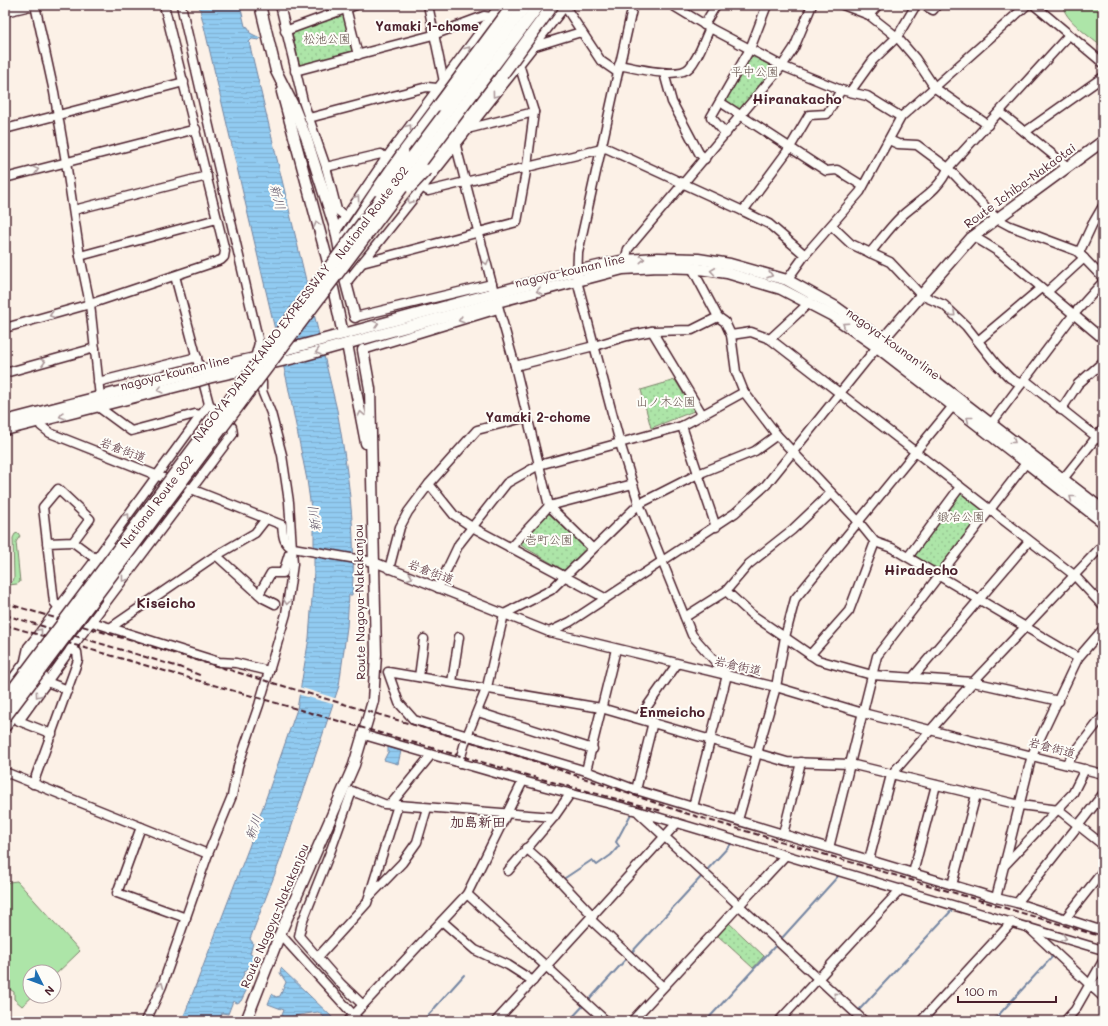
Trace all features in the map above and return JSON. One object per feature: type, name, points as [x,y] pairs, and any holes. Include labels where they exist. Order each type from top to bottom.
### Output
[{"type":"highway","points":[[405,154],[512,5]]},
{"type":"highway","name":"National Route 302","points":[[6,688],[344,240],[405,154],[520,5]]},
{"type":"highway","name":"NAGOYA-DAINI-KANJO EXPRESSWAY","points":[[5,700],[526,5]]},
{"type":"highway","points":[[425,168],[448,146],[553,5]]},
{"type":"highway","name":"National Route 302","points":[[5,726],[17,716],[24,701],[64,655],[137,550],[277,362],[291,346],[331,290],[343,280],[398,200],[425,168],[542,7]]},
{"type":"highway","name":"NAGOYA-DAINI-KANJO EXPRESSWAY","points":[[5,717],[542,7]]},
{"type":"main road","points":[[260,5],[327,262]]},
{"type":"main road","points":[[276,71],[294,107],[332,208],[343,280],[355,317]]},
{"type":"main road","name":"Route Ichiba-Nakaotai","points":[[880,343],[973,236],[1103,141]]},
{"type":"main road","name":"nagoya-kounan line","points":[[5,422],[99,402],[202,375],[291,346],[577,276],[624,260],[658,258],[698,259],[730,264],[786,280],[836,307],[953,406],[1103,522]]},
{"type":"main road","name":"nagoya-kounan line","points":[[577,276],[623,269],[658,267],[692,268],[727,273],[781,289],[810,302],[880,343],[991,424],[1103,510]]},
{"type":"main road","points":[[331,290],[341,334]]},
{"type":"main road","name":"nagoya-kounan line","points":[[202,375],[247,369],[295,358],[495,297]]},
{"type":"main road","points":[[344,344],[371,466]]},
{"type":"main road","name":"Route Nagoya-Nakakanjou","points":[[246,1021],[280,934],[354,765],[373,700],[376,654],[369,561],[371,466],[370,388],[363,350]]},
{"type":"main road","name":"nagoya-kounan line","points":[[5,430],[40,422],[99,402]]},
{"type":"street","points":[[5,12],[35,5],[54,92],[74,210],[80,256],[90,304],[99,402],[130,430],[195,414],[200,415]]},
{"type":"street","points":[[5,328],[90,304],[221,260],[224,257],[225,251],[196,129],[164,5]]},
{"type":"street","points":[[181,5],[259,343],[255,358]]},
{"type":"street","points":[[280,5],[285,30],[309,118],[326,167],[332,208],[345,216]]},
{"type":"street","points":[[285,30],[356,5]]},
{"type":"street","points":[[428,5],[442,84]]},
{"type":"street","points":[[336,231],[386,158],[500,5]]},
{"type":"street","points":[[343,280],[362,263],[456,143],[471,128],[565,5],[600,61],[618,69],[664,73],[685,72],[691,66],[716,5]]},
{"type":"street","points":[[633,5],[578,253],[577,276],[620,443],[639,504],[692,635],[727,675],[693,807]]},
{"type":"street","points":[[672,5],[707,27],[782,66],[841,90],[867,96],[901,118]]},
{"type":"street","points":[[726,134],[711,117],[750,49],[767,5]]},
{"type":"street","points":[[624,260],[628,249],[782,66],[794,48],[812,5]]},
{"type":"street","points":[[843,5],[869,15],[897,37],[915,58],[935,88],[988,125]]},
{"type":"street","points":[[869,15],[878,5]]},
{"type":"street","points":[[850,92],[873,60],[897,37],[916,5]]},
{"type":"street","points":[[923,5],[932,10],[938,5]]},
{"type":"street","points":[[786,280],[805,255],[832,226],[863,186],[901,118],[1027,5]]},
{"type":"street","points":[[1034,5],[1103,63]]},
{"type":"street","points":[[538,40],[542,7]]},
{"type":"street","points":[[346,8],[358,54]]},
{"type":"street","points":[[296,71],[433,35],[484,16],[491,17]]},
{"type":"street","points":[[532,48],[581,32]]},
{"type":"street","points":[[870,254],[904,213],[930,193],[947,173],[948,168],[1070,35]]},
{"type":"street","points":[[362,263],[517,222],[527,166],[534,112],[519,64]]},
{"type":"street","points":[[664,73],[672,102],[700,153],[705,159]]},
{"type":"street","points":[[1025,132],[1103,77]]},
{"type":"street","points":[[5,129],[184,82]]},
{"type":"street","points":[[309,118],[442,84]]},
{"type":"street","points":[[423,88],[428,92],[431,98]]},
{"type":"street","points":[[744,211],[789,149],[809,114],[827,114],[841,90]]},
{"type":"street","points":[[720,102],[789,149],[826,171],[837,170],[863,186]]},
{"type":"street","points":[[471,128],[534,112]]},
{"type":"street","points":[[1000,112],[1068,167]]},
{"type":"street","points":[[5,178],[196,129]]},
{"type":"street","points":[[889,140],[898,144],[917,145],[948,168],[996,219],[1010,226],[1077,251],[1103,278]]},
{"type":"street","points":[[456,143],[495,297],[515,366],[549,506],[592,548]]},
{"type":"street","points":[[326,167],[381,154],[428,191],[606,148],[744,211],[768,224],[805,255]]},
{"type":"street","points":[[74,210],[207,176]]},
{"type":"street","points":[[978,341],[1044,290],[1082,256],[1092,225],[1103,206]]},
{"type":"street","points":[[80,256],[217,219]]},
{"type":"street","points":[[832,226],[851,244],[890,262],[921,295],[944,305],[1010,378],[1023,382],[1100,439]]},
{"type":"street","points":[[973,236],[999,252],[1103,339]]},
{"type":"street","points":[[692,268],[718,317],[725,322],[731,335],[736,372],[744,392],[777,435],[875,542],[892,548],[908,557],[1025,628],[1078,658]]},
{"type":"street","points":[[17,716],[47,682],[64,655],[92,622],[233,434],[232,427],[209,404],[175,276]]},
{"type":"street","points":[[991,424],[1074,314],[1103,282]]},
{"type":"street","points":[[355,317],[495,297]]},
{"type":"street","points":[[363,350],[495,297]]},
{"type":"street","points":[[770,339],[810,302]]},
{"type":"street","points":[[515,366],[627,336],[652,331],[692,330],[718,317]]},
{"type":"street","points":[[652,331],[702,414]]},
{"type":"street","points":[[731,335],[751,332],[770,339],[1074,575],[1103,606]]},
{"type":"street","points":[[549,632],[570,622],[716,527],[735,513],[766,485],[880,343]]},
{"type":"street","points":[[5,373],[95,348]]},
{"type":"street","points":[[98,382],[197,357]]},
{"type":"street","points":[[1061,410],[1078,384],[1103,362]]},
{"type":"street","points":[[146,1021],[162,986],[208,854],[232,796],[238,766],[286,614],[294,548],[282,455],[271,413],[262,391],[262,382]]},
{"type":"street","points":[[438,588],[459,544],[507,482],[539,465],[682,426],[744,392]]},
{"type":"street","points":[[24,666],[28,647],[96,559],[209,404]]},
{"type":"street","points":[[738,820],[776,687],[794,599],[953,406]]},
{"type":"street","points":[[389,569],[400,527],[408,512],[429,484],[477,430],[527,417]]},
{"type":"street","name":"岩倉街道","points":[[40,422],[42,426],[50,433],[282,526],[284,540],[294,548],[369,561],[549,632],[776,687],[863,713],[931,729],[1103,774]]},
{"type":"street","points":[[682,426],[716,527]]},
{"type":"street","points":[[1063,479],[1100,439],[1103,429]]},
{"type":"street","points":[[459,763],[467,736],[487,687],[504,614],[551,590],[566,577],[592,548],[639,504],[698,474],[755,451],[777,435]]},
{"type":"street","points":[[829,848],[877,656],[1026,463]]},
{"type":"street","points":[[429,484],[454,515],[472,527],[605,598]]},
{"type":"street","points":[[510,548],[549,506],[633,484]]},
{"type":"street","points":[[908,557],[960,487]]},
{"type":"street","points":[[59,608],[54,602],[43,507],[58,489],[90,519],[73,542]]},
{"type":"street","points":[[685,617],[726,592],[749,564],[792,530],[831,493]]},
{"type":"street","points":[[110,628],[217,556],[255,533],[266,519]]},
{"type":"street","points":[[912,678],[1029,541]]},
{"type":"street","points":[[47,543],[73,542],[96,559]]},
{"type":"street","points":[[810,655],[849,611],[875,542]]},
{"type":"street","points":[[869,860],[891,775],[973,682],[1103,545]]},
{"type":"street","points":[[258,594],[271,574],[283,573],[294,548]]},
{"type":"street","points":[[217,556],[258,594],[275,604]]},
{"type":"street","points":[[726,592],[751,614],[818,660],[872,674],[973,682],[1059,701]]},
{"type":"street","points":[[92,622],[219,662],[236,663],[269,671]]},
{"type":"street","points":[[996,898],[1032,755],[1059,701],[1078,658],[1103,629]]},
{"type":"street","points":[[452,682],[459,637]]},
{"type":"street","points":[[418,677],[424,639]]},
{"type":"street","points":[[586,772],[593,749],[601,708],[616,649]]},
{"type":"street","points":[[33,784],[68,690],[79,655],[77,652],[64,655]]},
{"type":"street","points":[[639,718],[677,664]]},
{"type":"street","points":[[1103,845],[1059,810],[1020,805],[850,764],[788,762],[601,708],[487,687],[388,672],[399,703],[414,720],[586,772],[636,790],[952,885],[1017,903],[1103,931]]},
{"type":"street","points":[[47,682],[68,690]]},
{"type":"street","points":[[6,688],[24,701]]},
{"type":"street","points":[[5,704],[17,716],[52,734]]},
{"type":"street","points":[[478,712],[593,749]]},
{"type":"street","points":[[1066,764],[1103,716]]},
{"type":"street","points":[[636,790],[653,722]]},
{"type":"street","points":[[364,735],[523,781],[637,811],[785,856],[1027,926],[1103,950]]},
{"type":"street","points":[[318,957],[367,903],[394,805],[431,755]]},
{"type":"street","points":[[783,834],[801,762]]},
{"type":"street","points":[[1004,866],[1074,793],[1085,769]]},
{"type":"street","points":[[5,772],[208,854]]},
{"type":"street","points":[[280,934],[354,1019],[363,1005],[466,894],[523,781]]},
{"type":"street","points":[[913,873],[936,785]]},
{"type":"street","points":[[363,1005],[341,984],[300,936],[302,923],[331,850],[352,791],[373,800],[394,805],[554,817]]},
{"type":"street","points":[[508,871],[526,848],[554,817],[570,794]]},
{"type":"street","points":[[1017,903],[1103,794]]},
{"type":"street","points":[[952,885],[976,795]]},
{"type":"street","points":[[369,897],[402,863],[417,842],[427,808]]},
{"type":"street","points":[[637,811],[864,1021]]},
{"type":"street","points":[[496,1021],[678,823]]},
{"type":"street","points":[[141,827],[117,894],[186,918]]},
{"type":"street","points":[[526,848],[543,863],[591,918],[663,987]]},
{"type":"street","points":[[632,1021],[785,856]]},
{"type":"street","points":[[1066,919],[1103,871]]},
{"type":"street","points":[[779,1021],[901,889]]},
{"type":"street","points":[[466,894],[606,1021]]},
{"type":"street","points":[[442,921],[475,950],[508,965],[533,981]]},
{"type":"street","points":[[921,1021],[1012,922]]},
{"type":"street","points":[[1027,926],[1103,997]]},
{"type":"street","points":[[1066,1021],[1092,987],[1103,961]]},
{"type":"street","points":[[1092,987],[1103,980]]},
{"type":"green space","points":[[1063,5],[1103,5],[1103,48],[1073,22],[1064,10]]},
{"type":"green space","name":"松池公園","points":[[343,14],[352,51],[300,66],[292,32]]},
{"type":"green space","name":"平中公園","points":[[750,55],[775,68],[739,111],[724,102]]},
{"type":"green space","name":"山ノ木公園","points":[[675,380],[694,411],[651,428],[641,390]]},
{"type":"green space","name":"鍛冶公園","points":[[960,494],[983,510],[983,514],[937,571],[914,557],[914,554]]},
{"type":"green space","name":"壱町公園","points":[[548,513],[587,549],[565,571],[519,544]]},
{"type":"green space","points":[[18,533],[20,536],[16,542],[20,582],[9,585],[14,579],[13,538],[15,534]]},
{"type":"green space","points":[[17,881],[80,951],[62,968],[62,964],[22,964],[22,1004],[24,1004],[22,1006],[14,999],[14,992],[5,986],[5,886],[9,882]]},
{"type":"green space","points":[[728,922],[764,956],[753,968],[717,935]]},
{"type":"water","name":"新川","points":[[199,5],[240,5],[245,26],[248,27],[250,33],[260,38],[259,40],[252,39],[249,42],[337,410],[348,479],[353,548],[352,595],[349,595],[347,627],[339,686],[281,858],[250,939],[253,943],[250,954],[257,957],[253,967],[250,967],[245,971],[241,981],[248,987],[241,1001],[237,1003],[233,1001],[228,1014],[222,1013],[219,1021],[182,1021],[249,847],[297,709],[309,638],[314,571],[314,529],[307,480],[287,381]]},
{"type":"water","points":[[388,747],[401,751],[398,764],[384,760],[388,752]]},
{"type":"water","points":[[281,968],[336,1021],[329,1021],[318,1012],[281,1018],[284,1010],[268,1004],[272,994],[276,997],[280,996],[286,982],[280,973]]},
{"type":"pier","points":[[299,687],[338,699],[336,705],[297,694]]},
{"type":"waterway","points":[[562,880],[592,860],[597,865],[611,855],[619,846],[616,842],[631,814]]},
{"type":"waterway","points":[[707,870],[731,844]]},
{"type":"waterway","points":[[782,938],[840,874]]},
{"type":"waterway","points":[[631,953],[702,876]]},
{"type":"waterway","points":[[859,1010],[953,909]]},
{"type":"waterway","points":[[706,1021],[776,945]]},
{"type":"waterway","points":[[993,1021],[1053,956]]},
{"type":"waterway","points":[[589,1000],[627,958]]},
{"type":"waterway","points":[[423,1021],[464,975]]},
{"type":"waterway","points":[[569,1021],[584,1005]]},
{"type":"waterway","points":[[849,1021],[854,1016]]},
{"type":"railway","points":[[5,603],[528,759],[685,813],[1103,937]]},
{"type":"railway","points":[[5,615],[179,667],[202,676]]},
{"type":"railway","points":[[5,625],[530,776],[662,811]]},
{"type":"district","name":"Yamaki 1-chome","points":[[427,26]]},
{"type":"district","name":"Hiranakacho","points":[[797,99]]},
{"type":"district","name":"Yamaki 2-chome","points":[[538,417]]},
{"type":"district","name":"Hiradecho","points":[[921,570]]},
{"type":"district","name":"Kiseicho","points":[[166,603]]},
{"type":"district","name":"Enmeicho","points":[[672,712]]},
{"type":"district","name":"加島新田","points":[[478,822]]}]
